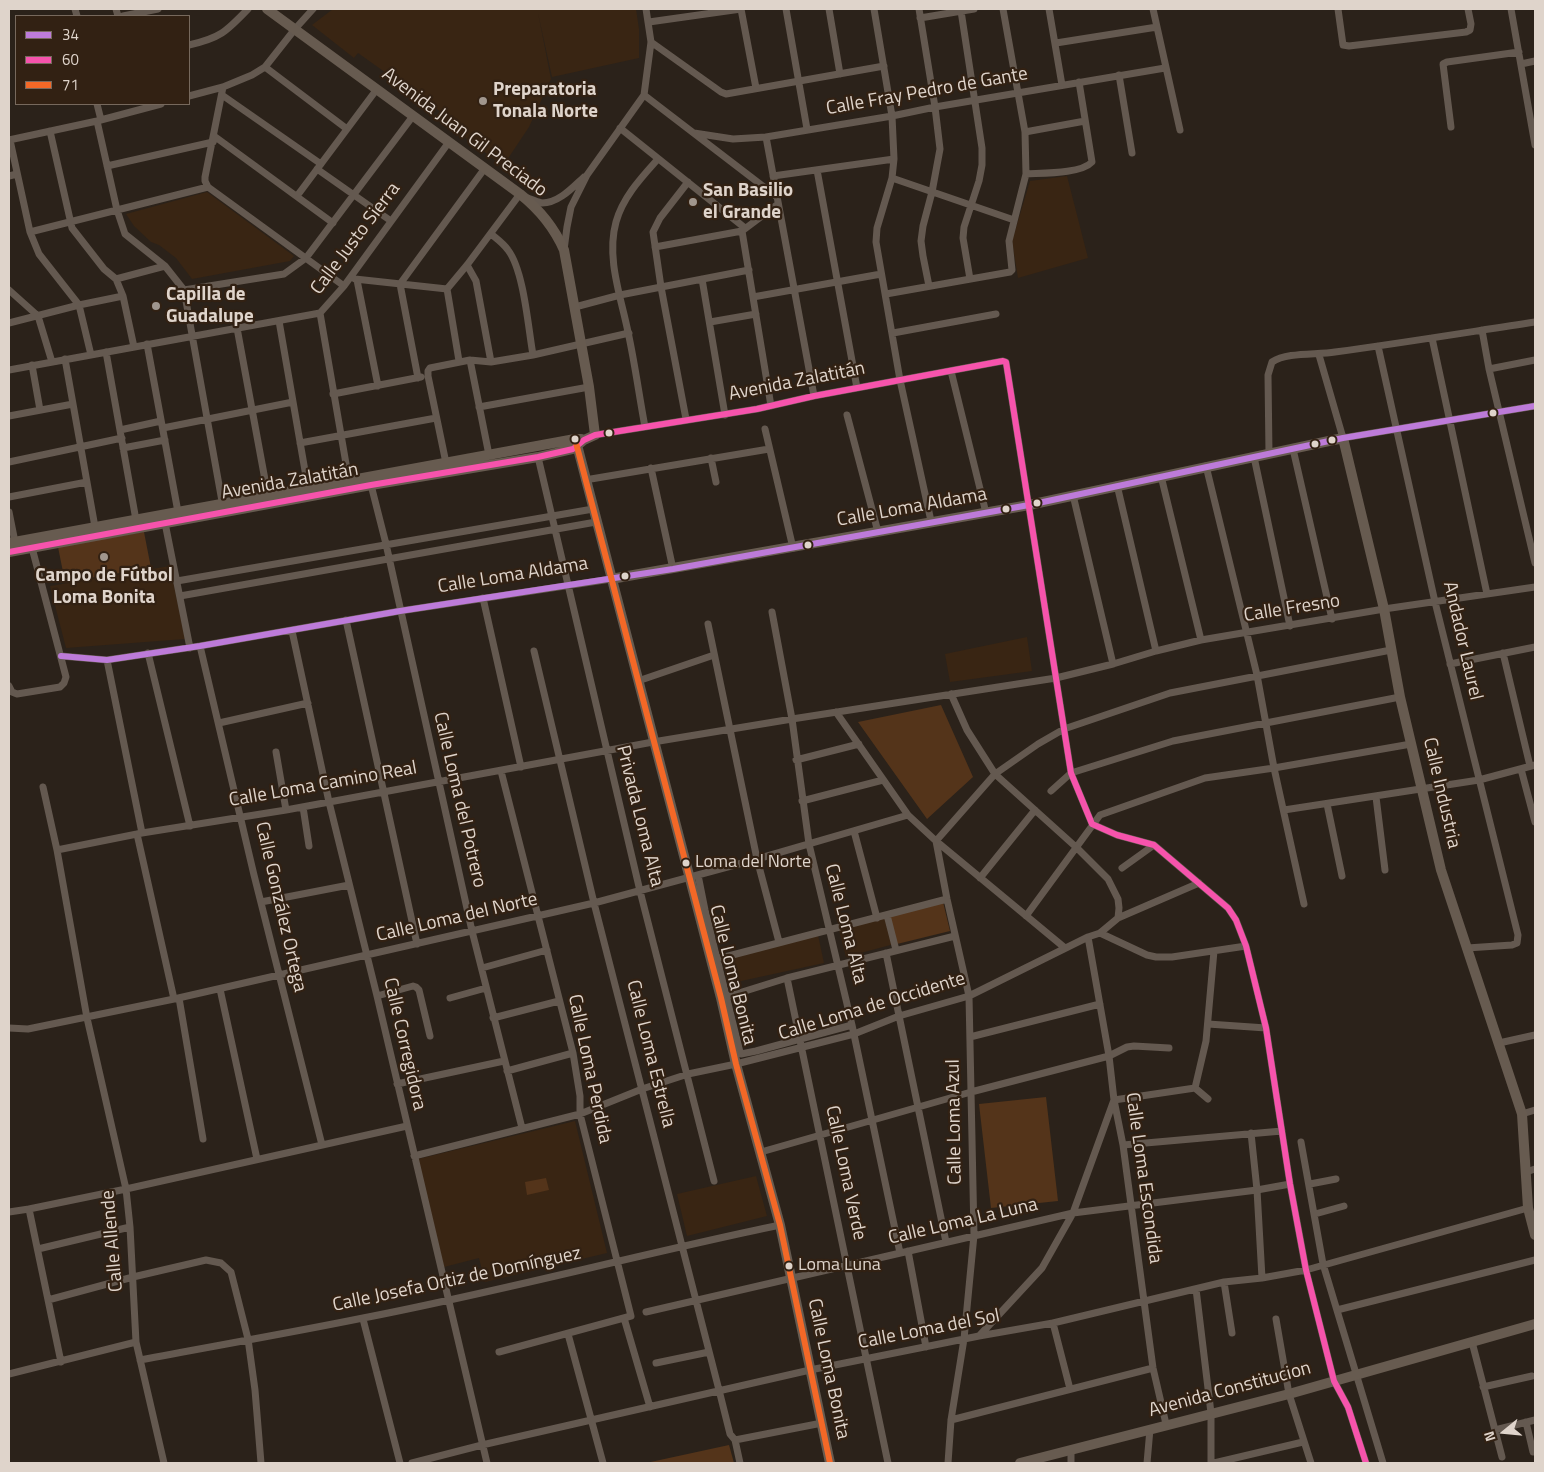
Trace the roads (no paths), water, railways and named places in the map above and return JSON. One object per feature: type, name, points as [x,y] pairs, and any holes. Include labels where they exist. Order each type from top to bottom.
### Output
[{"type":"street","points":[[128,15],[158,9]]},
{"type":"street","points":[[190,45],[217,37],[227,31],[248,9]]},
{"type":"street","name":"Avenida Juan Gil Preciado","points":[[267,9],[485,168],[522,196],[549,221],[564,250],[589,387],[595,435]]},
{"type":"street","points":[[190,96],[223,91],[265,67],[313,9]]},
{"type":"street","points":[[564,250],[566,227],[572,207],[587,175],[644,95],[651,42],[646,9]]},
{"type":"street","points":[[649,22],[741,9],[756,88]]},
{"type":"street","points":[[786,9],[807,129]]},
{"type":"street","points":[[829,9],[840,74]]},
{"type":"street","points":[[874,9],[892,116],[894,159],[892,178],[876,228],[876,242],[900,380],[931,521]]},
{"type":"street","points":[[919,9],[940,149],[923,226],[923,256],[929,286]]},
{"type":"street","points":[[920,18],[974,9]]},
{"type":"street","points":[[886,294],[1010,272],[1012,270],[1009,241],[1026,174],[1025,132],[1003,9]]},
{"type":"street","points":[[1049,9],[1062,85]]},
{"type":"street","points":[[1153,9],[1180,130]]},
{"type":"street","points":[[1338,9],[1343,45],[1348,46],[1466,32],[1470,30],[1471,24],[1468,9]]},
{"type":"street","points":[[1510,9],[1535,146]]},
{"type":"street","points":[[960,11],[976,100],[982,148],[982,164],[972,206],[964,227],[963,238],[970,279]]},
{"type":"street","points":[[1056,43],[1157,27]]},
{"type":"street","points":[[651,42],[721,92],[731,94],[799,80],[884,66]]},
{"type":"street","points":[[1451,127],[1443,64],[1518,52]]},
{"type":"street","points":[[1521,64],[1535,61]]},
{"type":"street","points":[[265,67],[347,129]]},
{"type":"street","name":"Calle Fray Pedro de Gante","points":[[694,133],[733,140],[766,137],[892,116],[935,106],[1165,68]]},
{"type":"street","points":[[1119,75],[1132,153]]},
{"type":"street","points":[[1026,174],[1065,171],[1088,166],[1092,162],[1079,82]]},
{"type":"street","points":[[297,196],[377,89]]},
{"type":"street","points":[[207,184],[213,139],[223,91]]},
{"type":"street","points":[[223,91],[391,222]]},
{"type":"street","points":[[644,95],[778,201]]},
{"type":"street","points":[[97,105],[116,210],[125,234],[165,266],[184,290],[223,508]]},
{"type":"street","points":[[91,355],[79,305],[39,254],[30,232],[9,140],[157,105]]},
{"type":"street","points":[[184,290],[284,274],[306,258],[413,116]]},
{"type":"street","points":[[1025,132],[1085,121]]},
{"type":"street","points":[[620,128],[688,182],[743,230],[771,406]]},
{"type":"street","points":[[50,131],[70,222],[74,232],[104,269],[116,279],[123,296],[134,347]]},
{"type":"street","points":[[766,137],[814,396]]},
{"type":"street","points":[[107,166],[213,139],[334,223]]},
{"type":"street","name":"Calle Justo Sierra","points":[[9,370],[320,313],[344,286],[354,279],[391,222],[449,142]]},
{"type":"street","points":[[645,427],[613,254],[613,239],[616,222],[622,206],[634,187],[658,159]]},
{"type":"street","points":[[773,176],[894,159]]},
{"type":"street","points":[[418,378],[400,284],[485,168]]},
{"type":"street","points":[[817,170],[857,388]]},
{"type":"street","points":[[9,176],[17,174]]},
{"type":"street","points":[[458,361],[447,289],[522,196],[542,203],[554,200],[565,194],[587,175]]},
{"type":"street","points":[[892,178],[1014,220]]},
{"type":"street","points":[[686,419],[661,287],[653,232],[660,218],[688,182]]},
{"type":"street","points":[[30,232],[207,184]]},
{"type":"street","points":[[207,184],[344,286]]},
{"type":"street","points":[[655,247],[743,230],[778,201]]},
{"type":"street","points":[[491,234],[508,250],[518,269],[533,355]]},
{"type":"street","points":[[467,265],[476,281],[491,362]]},
{"type":"street","points":[[116,279],[165,266]]},
{"type":"street","points":[[575,307],[620,295],[749,270]]},
{"type":"street","points":[[753,297],[881,274]]},
{"type":"street","points":[[378,386],[354,279],[447,289]]},
{"type":"street","points":[[702,279],[725,415]]},
{"type":"street","points":[[9,290],[38,316],[52,362]]},
{"type":"street","points":[[9,323],[123,296]]},
{"type":"street","points":[[320,313],[349,481]]},
{"type":"street","points":[[710,322],[756,314]]},
{"type":"street","points":[[893,333],[996,314]]},
{"type":"street","points":[[279,321],[308,488]]},
{"type":"street","points":[[1269,454],[1268,375],[1272,362],[1284,356],[1319,355],[1535,322]]},
{"type":"street","points":[[237,328],[268,496]]},
{"type":"street","points":[[1482,330],[1489,369],[1535,563]]},
{"type":"street","points":[[334,394],[418,378],[428,373],[430,368],[458,361],[491,362],[533,355],[629,333]]},
{"type":"street","points":[[1432,338],[1487,594]]},
{"type":"street","points":[[147,344],[178,512]]},
{"type":"street","name":"Andador Laurel","points":[[1378,346],[1435,602],[1518,935],[1517,943],[1512,945],[1468,948]]},
{"type":"street","points":[[106,352],[136,520]]},
{"type":"street","name":"Calle Industria","points":[[1319,355],[1343,438],[1384,609],[1400,697],[1441,870],[1522,1114],[1531,1170],[1528,1208],[1535,1230]]},
{"type":"street","points":[[64,359],[95,527]]},
{"type":"street","points":[[470,360],[489,455]]},
{"type":"street","points":[[1489,369],[1535,360]]},
{"type":"street","name":"Avenida Zalatitán","points":[[595,435],[686,419],[725,415],[814,396],[1003,361],[1006,362],[1029,505]]},
{"type":"street","points":[[32,365],[40,410]]},
{"type":"street","points":[[951,371],[986,513]]},
{"type":"street","points":[[428,373],[446,463]]},
{"type":"street","points":[[479,407],[589,387]]},
{"type":"street","points":[[120,430],[206,420],[293,402]]},
{"type":"street","points":[[9,416],[73,404]]},
{"type":"street","points":[[1343,438],[1535,406]]},
{"type":"street","points":[[757,409],[759,419]]},
{"type":"street","points":[[847,416],[878,532]]},
{"type":"street","points":[[300,443],[436,418]]},
{"type":"street","points":[[765,429],[793,548]]},
{"type":"street","points":[[579,442],[595,435]]},
{"type":"street","points":[[9,462],[122,438]]},
{"type":"street","name":"Calle Loma Aldama","points":[[61,656],[107,660],[292,631],[400,611],[673,569],[931,521],[1029,505],[1343,438]]},
{"type":"street","points":[[123,448],[165,440]]},
{"type":"street","name":"Avenida Zalatitán","points":[[12,542],[31,543],[165,523],[268,496],[308,488],[349,481],[370,481],[446,463],[579,442]]},
{"type":"street","name":"Avenida Zalatitán","points":[[9,552],[31,543],[95,527],[178,512],[223,508],[370,481],[538,457],[566,451],[579,442]]},
{"type":"street","name":"Calle Loma Bonita","points":[[579,442],[592,508],[653,742],[694,876],[736,1064],[780,1225],[830,1463]]},
{"type":"street","points":[[585,480],[769,448]]},
{"type":"street","points":[[1293,449],[1332,619]]},
{"type":"street","name":"Privada Loma Alta","points":[[538,457],[640,890],[714,1180]]},
{"type":"street","points":[[711,458],[716,482]]},
{"type":"street","points":[[1254,458],[1290,626]]},
{"type":"street","points":[[1206,466],[1257,675],[1274,768],[1304,904]]},
{"type":"street","points":[[651,468],[673,569]]},
{"type":"street","points":[[1161,476],[1201,640]]},
{"type":"street","name":"Calle Loma del Potrero","points":[[370,481],[386,544],[472,931],[522,1128]]},
{"type":"street","points":[[9,497],[87,482]]},
{"type":"street","points":[[1117,485],[1156,651]]},
{"type":"street","points":[[1073,496],[1113,664]]},
{"type":"street","points":[[1029,505],[1071,773],[1092,824],[1117,835],[1154,845],[1228,908],[1236,920],[1246,946],[1266,1028],[1290,1184],[1306,1270],[1334,1380],[1348,1406],[1366,1463]]},
{"type":"street","points":[[176,581],[592,508]]},
{"type":"street","points":[[9,512],[12,542]]},
{"type":"street","points":[[180,596],[596,522]]},
{"type":"street","points":[[165,523],[190,648]]},
{"type":"street","points":[[9,686],[12,692],[17,694],[60,687],[66,678],[31,543]]},
{"type":"street","name":"Calle Fresno","points":[[836,712],[1056,678],[1201,640],[1384,609],[1535,587]]},
{"type":"street","points":[[482,598],[521,766]]},
{"type":"street","points":[[772,612],[792,718]]},
{"type":"street","points":[[346,620],[416,944]]},
{"type":"street","points":[[708,624],[757,859],[779,942]]},
{"type":"street","name":"Calle Corregidora","points":[[292,631],[329,802],[377,996],[486,1463]]},
{"type":"street","name":"Calle González Ortega","points":[[200,646],[261,902],[322,1145]]},
{"type":"street","points":[[1450,664],[1535,647]]},
{"type":"street","points":[[936,841],[995,774],[1038,744],[1064,729],[1170,693],[1391,650]]},
{"type":"street","name":"Calle Loma Estrella","points":[[534,651],[594,903],[697,1301],[718,1390],[730,1434],[735,1440],[740,1463]]},
{"type":"street","points":[[148,653],[190,826]]},
{"type":"street","points":[[1284,810],[1479,780],[1533,766],[1503,653]]},
{"type":"street","points":[[638,681],[714,655]]},
{"type":"street","points":[[107,660],[140,834],[177,999],[203,1139]]},
{"type":"street","points":[[951,694],[966,730],[995,774],[1077,848],[1108,879],[1118,899],[1118,918]]},
{"type":"street","points":[[1051,791],[1071,773],[1174,741],[1400,697]]},
{"type":"street","points":[[219,723],[308,703]]},
{"type":"street","points":[[836,712],[908,816],[1065,948]]},
{"type":"street","name":"Calle Loma Camino Real","points":[[57,850],[303,807],[606,750],[836,712]]},
{"type":"street","name":"Calle Loma Alta","points":[[792,718],[796,760],[809,844],[839,966],[926,1347]]},
{"type":"street","points":[[796,760],[859,744]]},
{"type":"street","points":[[1026,916],[1100,815],[1205,778],[1411,744]]},
{"type":"street","points":[[276,752],[286,810]]},
{"type":"street","points":[[1521,769],[1535,822]]},
{"type":"street","name":"Calle Loma Perdida","points":[[500,770],[573,1054],[580,1096],[580,1114],[650,1407]]},
{"type":"street","points":[[802,801],[884,780]]},
{"type":"street","name":"Calle Allende","points":[[43,786],[57,850],[87,1018],[126,1189],[130,1227],[136,1342],[164,1463]]},
{"type":"street","points":[[1376,797],[1385,870]]},
{"type":"street","points":[[1327,804],[1342,876]]},
{"type":"street","points":[[303,807],[309,846]]},
{"type":"street","points":[[980,878],[1036,810]]},
{"type":"street","name":"Calle Loma del Norte","points":[[9,1028],[28,1029],[177,999],[594,903],[908,816]]},
{"type":"street","points":[[854,831],[876,918]]},
{"type":"street","name":"Calle Loma Azul","points":[[936,841],[969,996],[974,1236],[964,1339],[952,1420],[948,1463]]},
{"type":"street","points":[[1122,868],[1154,845]]},
{"type":"street","points":[[694,876],[741,1054],[852,1025]]},
{"type":"street","name":"Calle Loma de Occidente","points":[[414,1156],[580,1114],[642,1089],[688,1074],[736,1064],[854,1034],[899,1016],[969,996],[1065,948],[1100,933],[1118,918],[1199,883]]},
{"type":"street","points":[[261,902],[349,885]]},
{"type":"street","points":[[717,959],[947,899]]},
{"type":"street","points":[[888,915],[896,950]]},
{"type":"street","points":[[1100,933],[1156,957],[1172,957],[1246,946]]},
{"type":"street","points":[[726,997],[787,978],[955,936]]},
{"type":"street","name":"Calle Loma Escondida","points":[[1088,937],[1123,1145],[1153,1368],[1166,1424]]},
{"type":"street","points":[[482,968],[546,950]]},
{"type":"street","points":[[1195,1088],[1206,1040],[1214,951]]},
{"type":"street","points":[[886,953],[946,1242]]},
{"type":"street","name":"Calle Loma Verde","points":[[787,978],[888,1463]]},
{"type":"street","points":[[377,996],[413,986],[416,987],[419,990],[430,1036]]},
{"type":"street","points":[[450,998],[486,988]]},
{"type":"street","points":[[220,989],[258,1159]]},
{"type":"street","points":[[493,1018],[559,1001]]},
{"type":"street","points":[[970,1037],[1100,1004]]},
{"type":"street","points":[[1208,1024],[1266,1028]]},
{"type":"street","points":[[1499,1043],[1535,1035]]},
{"type":"street","points":[[761,1152],[971,1092],[1109,1056],[1127,1047],[1169,1048]]},
{"type":"street","points":[[507,1071],[573,1054]]},
{"type":"street","points":[[397,1084],[504,1061]]},
{"type":"street","points":[[979,1336],[1042,1268],[1073,1213],[1114,1100],[1195,1088],[1208,1099]]},
{"type":"street","points":[[1522,1114],[1535,1110]]},
{"type":"street","points":[[9,1212],[126,1189],[407,1126]]},
{"type":"street","points":[[1123,1145],[1282,1131]]},
{"type":"street","points":[[1251,1134],[1257,1190],[1262,1278]]},
{"type":"street","points":[[1301,1142],[1323,1264],[1383,1463]]},
{"type":"street","points":[[1310,1184],[1336,1179]]},
{"type":"street","name":"Calle Loma La Luna","points":[[646,1312],[1073,1213],[1131,1207],[1290,1184]]},
{"type":"street","points":[[1314,1214],[1344,1206]]},
{"type":"street","name":"Calle Loma del Sol","points":[[412,1463],[482,1445],[810,1370],[1053,1323],[1224,1282],[1262,1278],[1306,1270],[1528,1208]]},
{"type":"street","points":[[30,1209],[61,1362]]},
{"type":"street","name":"Calle Josefa Ortiz de Domínguez","points":[[140,1360],[363,1319],[780,1225]]},
{"type":"street","points":[[38,1249],[130,1227]]},
{"type":"street","points":[[48,1300],[133,1276],[206,1260],[221,1263],[231,1272],[248,1339],[255,1390],[261,1463]]},
{"type":"street","points":[[1337,1310],[1535,1260]]},
{"type":"street","points":[[1224,1282],[1232,1333]]},
{"type":"street","points":[[1196,1288],[1211,1413],[1212,1463],[1303,1442]]},
{"type":"street","points":[[498,1352],[627,1317]]},
{"type":"street","points":[[363,1319],[400,1463]]},
{"type":"street","points":[[1276,1319],[1289,1394],[1311,1463]]},
{"type":"street","points":[[1053,1323],[1070,1389]]},
{"type":"street","name":"Avenida Constitucion","points":[[1020,1463],[1150,1428],[1289,1394],[1535,1324]]},
{"type":"street","points":[[568,1334],[603,1463]]},
{"type":"street","points":[[9,1374],[136,1342]]},
{"type":"street","points":[[1472,1342],[1502,1457]]},
{"type":"street","points":[[656,1363],[709,1352]]},
{"type":"street","points":[[952,1420],[1153,1368]]},
{"type":"street","points":[[1484,1387],[1532,1376]]},
{"type":"street","points":[[1495,1430],[1535,1420]]},
{"type":"street","points":[[1526,1422],[1533,1452]]},
{"type":"street","points":[[735,1440],[822,1423]]},
{"type":"street","points":[[1147,1463],[1150,1428]]},
{"type":"street","points":[[1071,1450],[1071,1463]]},
{"type":"place","name":"Preparatoria Tonala Norte","points":[[483,101]]},
{"type":"place","name":"San Basilio el Grande","points":[[693,202]]},
{"type":"place","name":"Capilla de Guadalupe","points":[[156,306]]},
{"type":"place","name":"Campo de Fútbol Loma Bonita","points":[[104,557]]},
{"type":"place","name":"Loma del Norte","points":[[686,863]]},
{"type":"place","name":"Loma Luna","points":[[789,1266]]}]
